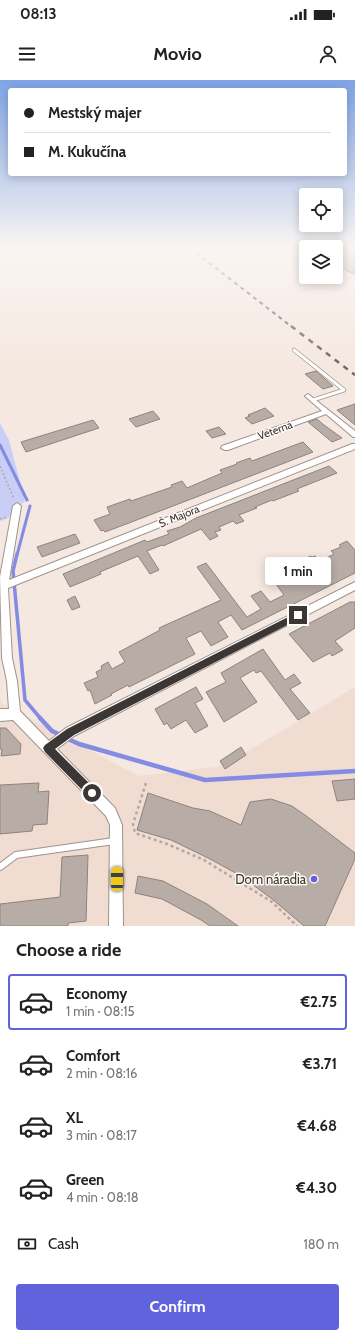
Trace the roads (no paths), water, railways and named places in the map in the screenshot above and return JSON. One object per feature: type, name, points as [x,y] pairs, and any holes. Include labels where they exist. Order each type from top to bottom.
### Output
[{"type":"street","points":[[310,398],[355,435]]},
{"type":"street","name":"Veterná","points":[[225,448],[326,412]]},
{"type":"street","name":"Š. Majora","points":[[3,586],[355,446]]},
{"type":"street","points":[[17,506],[3,586],[4,658],[12,681],[15,714],[111,812],[116,824],[117,840],[116,926]]},
{"type":"street","points":[[48,748],[66,736],[355,586]]},
{"type":"street","points":[[0,715],[15,714]]},
{"type":"lane","points":[[294,350],[344,390],[310,398]]},
{"type":"lane","points":[[0,867],[16,855],[117,840]]},
{"type":"waterway","points":[[0,445],[27,500]]},
{"type":"waterway","points":[[17,555],[30,506]]},
{"type":"waterway","points":[[17,554],[13,571],[25,700],[41,719]]},
{"type":"waterway","points":[[40,718],[52,731],[61,735]]},
{"type":"waterway","points":[[66,738],[79,744],[205,780],[355,771]]},
{"type":"railway","points":[[241,287],[292,327]]},
{"type":"railway","points":[[291,326],[355,375]]},
{"type":"place","name":"Dom náradia","points":[[314,879]]}]
